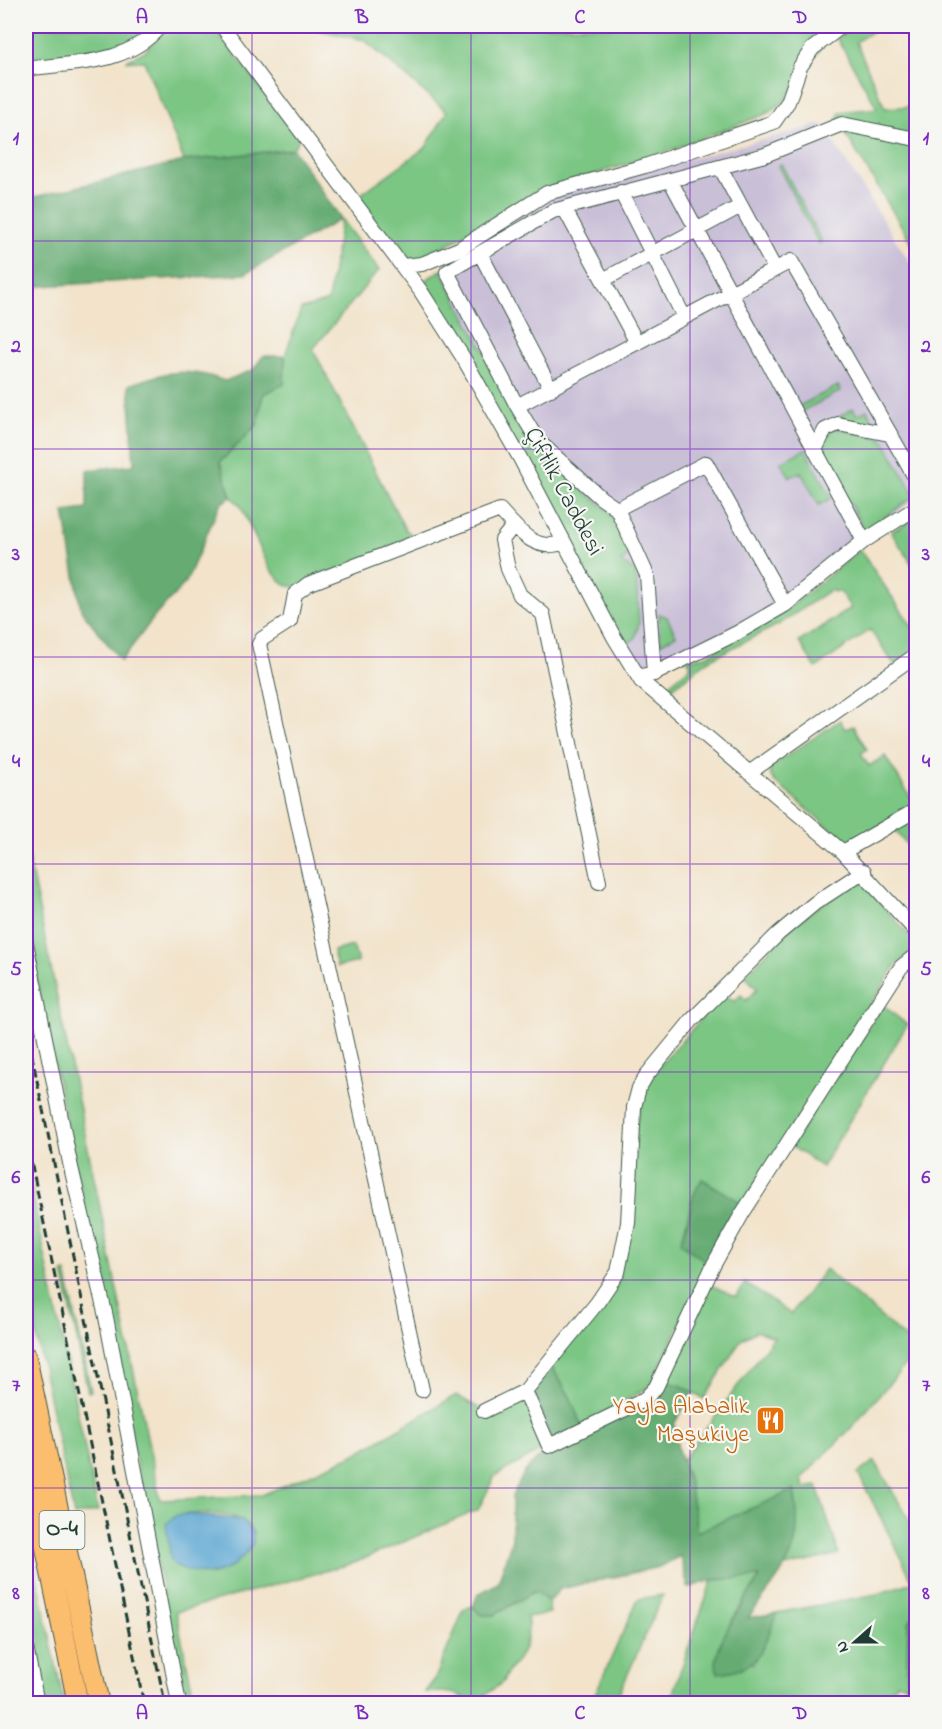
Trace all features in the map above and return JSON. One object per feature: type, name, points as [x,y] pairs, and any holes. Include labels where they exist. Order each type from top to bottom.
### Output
[{"type":"highway","name":"O-4","points":[[26,1357],[99,1704]]},
{"type":"highway","name":"O-4","points":[[26,1451],[78,1704]]},
{"type":"street","points":[[26,69],[114,57],[150,37],[160,26]]},
{"type":"street","name":"Çiftlik Caddesi","points":[[222,26],[402,266],[464,359],[638,676],[843,852],[914,923]]},
{"type":"street","points":[[402,266],[422,264],[459,249],[547,193],[645,166],[774,122],[788,102],[800,67],[812,49],[842,26]]},
{"type":"street","points":[[654,674],[647,575],[617,509],[601,498],[538,441],[517,406],[447,272],[553,211],[765,155],[842,124],[916,139]]},
{"type":"street","points":[[720,167],[775,269]]},
{"type":"street","points":[[669,180],[816,448],[864,542]]},
{"type":"street","points":[[621,192],[684,318]]},
{"type":"street","points":[[603,280],[741,206]]},
{"type":"street","points":[[564,208],[637,343]]},
{"type":"street","points":[[480,253],[551,388]]},
{"type":"street","points":[[517,406],[791,261],[916,479]]},
{"type":"street","points":[[816,448],[825,430],[838,424],[889,434]]},
{"type":"street","points":[[617,509],[706,463],[784,605]]},
{"type":"street","points":[[638,676],[654,674],[737,633],[784,605],[864,542],[916,508]]},
{"type":"street","points":[[422,1390],[259,645],[262,639],[290,621],[295,594],[308,584],[500,510],[533,543],[553,547],[564,542]]},
{"type":"street","points":[[514,525],[502,540],[508,569],[520,595],[543,615],[599,882]]},
{"type":"street","points":[[749,772],[916,655]]},
{"type":"street","points":[[843,852],[916,810]]},
{"type":"street","points":[[484,1411],[525,1391],[597,1303],[618,1272],[626,1243],[634,1107],[641,1083],[692,1020],[778,934],[815,903],[864,871]]},
{"type":"street","points":[[26,943],[70,1163],[106,1317],[179,1704]]},
{"type":"street","points":[[525,1391],[549,1446],[651,1394],[662,1377],[714,1264],[742,1214],[901,967],[916,954]]},
{"type":"street","points":[[26,1647],[37,1704]]},
{"type":"shaded area","points":[[822,124],[916,272],[916,497],[804,590],[707,645],[641,674],[623,648],[424,281],[550,196]]},
{"type":"green space","points":[[26,26],[159,26],[118,53],[26,65]]},
{"type":"green space","points":[[169,26],[213,26],[299,139],[293,149],[184,161],[144,61],[126,61],[145,51]]},
{"type":"green space","points":[[301,26],[836,26],[783,103],[766,114],[664,153],[539,191],[423,259],[409,261],[400,256],[353,200],[426,147],[447,112],[364,40]]},
{"type":"green space","points":[[856,26],[880,26],[856,42],[885,108],[916,106],[916,250],[837,120],[840,112],[877,108],[837,38]]},
{"type":"green space","points":[[293,149],[341,219],[245,274],[26,287],[26,199],[184,161]]},
{"type":"green space","points":[[781,164],[822,242],[819,244],[778,166]]},
{"type":"green space","points":[[341,219],[379,270],[313,349],[405,529],[414,537],[304,589],[285,585],[270,569],[240,505],[231,497],[220,462],[257,425],[263,394],[284,384],[285,356],[301,309],[328,301]]},
{"type":"green space","points":[[441,270],[533,444],[571,481],[608,510],[632,552],[621,562],[636,572],[639,623],[635,638],[623,648],[424,281]]},
{"type":"green space","points":[[263,356],[285,356],[284,384],[263,394],[257,425],[220,462],[231,497],[220,504],[186,582],[155,616],[121,661],[81,610],[64,512],[87,509],[87,470],[134,465],[129,385],[154,376],[177,372],[200,374],[225,381],[253,370]]},
{"type":"green space","points":[[838,386],[841,391],[802,411],[816,438],[797,407]]},
{"type":"green space","points":[[853,408],[857,415],[867,410],[877,428],[838,420]]},
{"type":"green space","points":[[834,428],[883,439],[915,496],[865,531],[821,452],[823,440]]},
{"type":"green space","points":[[805,449],[832,498],[819,505],[801,472],[790,477],[781,462]]},
{"type":"green space","points":[[916,517],[916,570],[891,532]]},
{"type":"green space","points":[[860,550],[916,632],[916,649],[894,664],[870,630],[816,668],[799,642],[851,608],[839,591],[830,590],[781,623],[707,661],[665,694],[662,690],[691,666],[687,659],[706,656],[779,616]]},
{"type":"green space","points":[[659,614],[667,617],[676,635],[660,644]]},
{"type":"green space","points":[[840,720],[845,729],[853,726],[867,749],[861,754],[869,766],[885,756],[916,806],[849,844],[776,783],[771,777],[769,768]]},
{"type":"green space","points":[[916,816],[916,840],[909,847],[894,830]]},
{"type":"green space","points":[[26,846],[160,1500],[262,1495],[354,1455],[456,1395],[484,1411],[525,1391],[549,1446],[495,1476],[478,1510],[354,1563],[176,1612],[195,1703],[186,1703],[26,928]],"holes":[[[186,1514],[217,1514],[239,1519],[252,1533],[253,1543],[232,1566],[211,1575]]]},
{"type":"green space","points":[[859,879],[916,943],[916,948],[896,965],[743,1204],[702,1179],[709,1264],[650,1386],[582,1427],[570,1397],[550,1364],[619,1276],[636,1124],[646,1081],[724,993],[734,1002],[741,995],[746,1000],[757,989],[745,976],[794,924]]},
{"type":"green space","points":[[353,946],[358,962],[337,967],[333,951]]},
{"type":"green space","points":[[883,1005],[907,1025],[822,1167],[791,1146]]},
{"type":"green space","points":[[26,1164],[98,1511],[74,1516],[26,1286]]},
{"type":"green space","points":[[702,1179],[743,1204],[709,1264],[681,1243],[694,1194]]},
{"type":"green space","points":[[825,1269],[916,1347],[916,1352],[855,1424],[802,1478],[804,1488],[817,1486],[839,1554],[782,1568],[795,1543],[794,1491],[697,1533],[689,1482],[682,1461],[774,1337],[756,1331],[741,1340],[704,1399],[680,1385],[665,1382],[709,1284],[736,1297],[745,1283],[791,1314]]},
{"type":"green space","points":[[66,1272],[91,1391],[88,1392],[63,1273]]},
{"type":"green space","points":[[550,1364],[570,1397],[582,1427],[551,1441],[532,1389]]},
{"type":"green space","points":[[665,1382],[680,1385],[693,1392],[674,1424],[678,1450],[689,1482],[697,1532],[794,1490],[797,1523],[792,1552],[775,1582],[748,1618],[777,1613],[758,1655],[743,1667],[718,1673],[716,1663],[723,1638],[760,1577],[712,1580],[688,1588],[680,1556],[659,1567],[560,1589],[548,1602],[539,1593],[533,1592],[494,1615],[481,1615],[473,1607],[478,1594],[498,1583],[512,1539],[512,1497],[524,1473],[537,1459]]},
{"type":"green space","points":[[875,1461],[916,1532],[916,1613],[908,1623],[907,1685],[897,1682],[882,1703],[669,1704],[712,1580],[760,1577],[718,1647],[753,1664],[777,1613],[877,1594],[913,1582],[858,1473]]},
{"type":"green space","points":[[26,1524],[64,1703],[41,1703],[26,1631]]},
{"type":"green space","points":[[533,1592],[539,1593],[548,1602],[550,1613],[527,1617],[528,1629],[525,1646],[503,1682],[474,1703],[469,1703],[454,1694],[425,1692],[435,1679],[464,1609],[473,1606],[494,1615]]},
{"type":"green space","points":[[663,1595],[615,1703],[591,1703],[638,1599]]},
{"type":"green space","points":[[916,1613],[916,1703],[906,1703],[908,1623]]},
{"type":"water","points":[[177,1515],[243,1520],[253,1533],[253,1543],[234,1564],[219,1572],[201,1573],[180,1567],[171,1560],[166,1524]]},
{"type":"railway","points":[[26,1027],[165,1704]]},
{"type":"railway","points":[[26,1137],[144,1704]]},
{"type":"place","name":"Yayla Alabalık Maşukiye","points":[[770,1421]]}]
